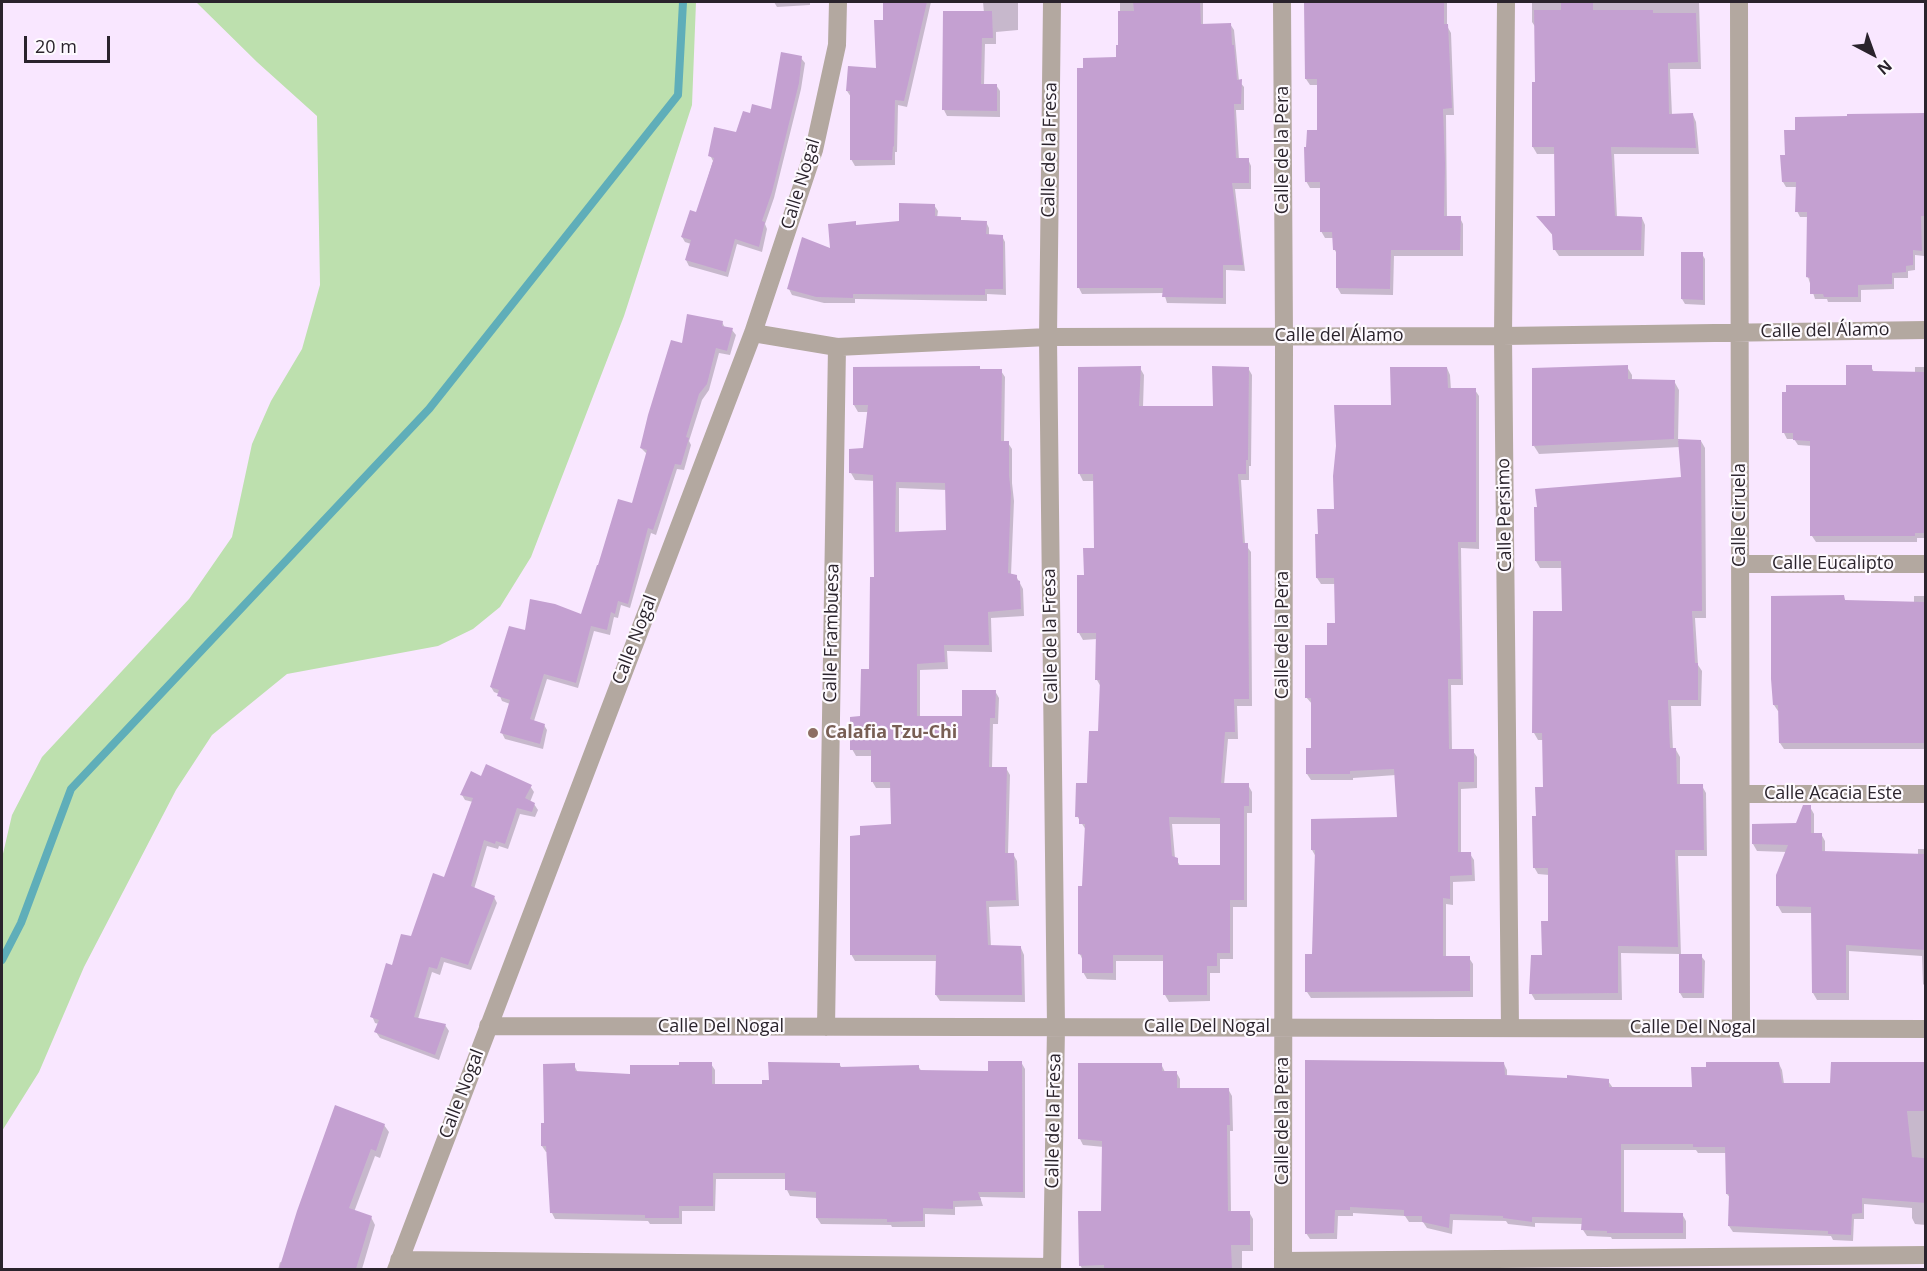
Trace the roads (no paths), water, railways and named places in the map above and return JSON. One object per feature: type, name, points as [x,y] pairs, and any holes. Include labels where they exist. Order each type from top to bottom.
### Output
[{"type":"street","name":"Calle Nogal","points":[[397,1265],[753,333],[814,150],[837,45],[838,2]]},
{"type":"street","name":"Calle de la Fresa","points":[[1052,2],[1048,336],[1056,1027],[1052,1268]]},
{"type":"street","name":"Calle de la Pera","points":[[1282,2],[1283,1265]]},
{"type":"street","name":"Calle Persimo","points":[[1506,2],[1503,336],[1510,1028]]},
{"type":"street","name":"Calle Ciruela","points":[[1739,2],[1742,1028]]},
{"type":"street","name":"Calle del Álamo","points":[[753,333],[837,347],[1048,336],[1503,336],[1926,330]]},
{"type":"street","name":"Calle Frambuesa","points":[[826,1027],[837,347]]},
{"type":"street","name":"Calle Eucalipto","points":[[1740,564],[1926,564]]},
{"type":"street","name":"Calle Acacia Este","points":[[1741,794],[1926,794]]},
{"type":"street","name":"Calle Del Nogal","points":[[488,1026],[1926,1029]]},
{"type":"street","points":[[1283,1265],[1926,1255]]},
{"type":"street","points":[[397,1265],[1052,1268]]},
{"type":"waterway","points":[[2,960],[21,923],[71,789],[429,409],[678,95],[683,2]]},
{"type":"place","name":"Calafia Tzu-Chi","points":[[813,733]]}]
